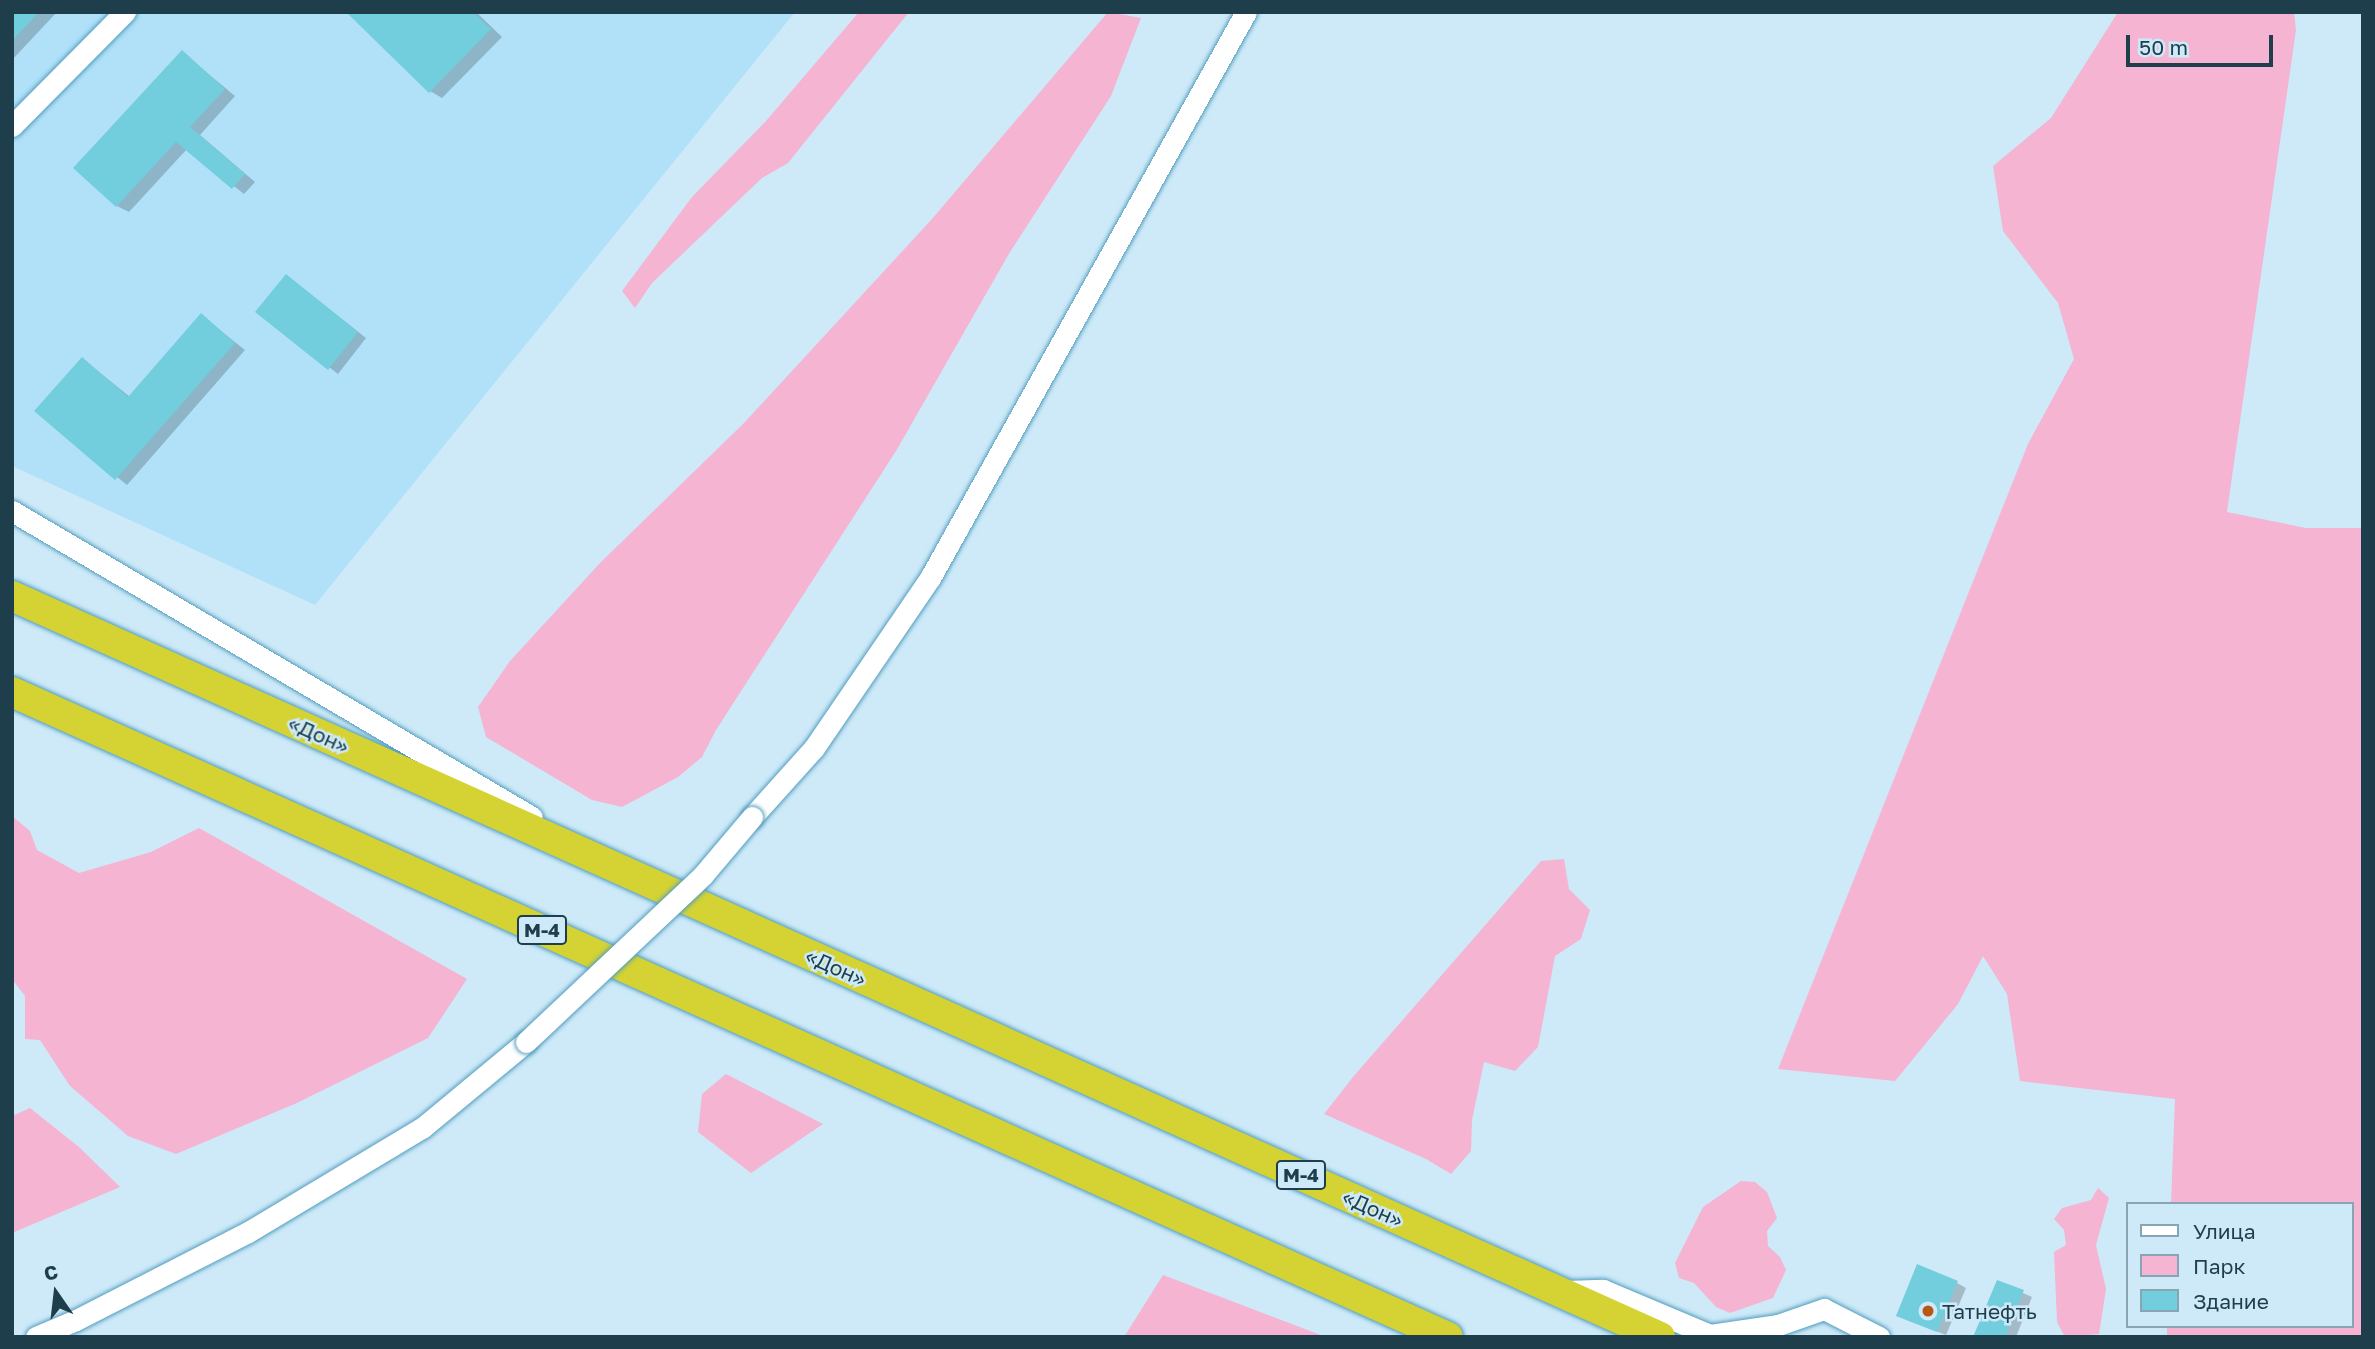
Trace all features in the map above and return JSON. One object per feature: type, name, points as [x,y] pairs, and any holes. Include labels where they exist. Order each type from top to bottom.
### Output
[{"type":"highway","name":"«Дон»","points":[[12,596],[1660,1337]]},
{"type":"highway","name":"М-4","points":[[12,692],[1426,1330],[1448,1337]]},
{"type":"street","points":[[12,126],[125,12]]},
{"type":"street","points":[[36,1337],[76,1320],[248,1232],[410,1135],[526,1042],[704,875],[814,748],[930,578],[1246,12]]},
{"type":"street","points":[[12,511],[628,873]]},
{"type":"street","points":[[1558,1291],[1603,1290],[1710,1335],[1778,1325],[1824,1309],[1879,1337]]},
{"type":"shaded area","points":[[12,12],[795,12],[315,605],[12,466]]},
{"type":"green space","points":[[859,12],[909,12],[788,163],[762,178],[652,283],[635,308],[622,291],[692,197],[766,121]]},
{"type":"green space","points":[[1108,12],[1141,18],[1111,96],[1010,252],[896,451],[716,730],[702,757],[678,777],[622,807],[592,800],[486,737],[478,707],[510,661],[600,563],[743,424],[932,219]]},
{"type":"green space","points":[[2118,12],[2294,12],[2296,30],[2227,512],[2306,528],[2363,528],[2363,1337],[2167,1337],[2167,1328],[2354,1328],[2354,1202],[2171,1202],[2175,1099],[2020,1081],[2007,994],[1983,956],[1958,1004],[1895,1081],[1778,1069],[2028,444],[2074,359],[2058,303],[2003,231],[1993,166],[2051,118]]},
{"type":"green space","points":[[12,816],[30,831],[37,850],[79,873],[151,852],[199,828],[467,979],[428,1038],[297,1103],[176,1154],[128,1136],[70,1086],[40,1040],[25,1039],[25,996],[12,979]]},
{"type":"green space","points":[[1564,859],[1569,889],[1590,910],[1581,939],[1555,956],[1538,1047],[1515,1071],[1484,1062],[1472,1120],[1471,1151],[1451,1174],[1426,1159],[1324,1114],[1541,861]]},
{"type":"green space","points":[[726,1074],[823,1124],[751,1173],[698,1132],[702,1094]]},
{"type":"green space","points":[[30,1108],[79,1147],[120,1187],[12,1233],[12,1116]]},
{"type":"green space","points":[[1741,1181],[1755,1182],[1767,1192],[1777,1218],[1767,1231],[1768,1246],[1780,1257],[1786,1270],[1773,1298],[1730,1313],[1716,1307],[1694,1283],[1679,1278],[1675,1263],[1703,1207]]},
{"type":"green space","points":[[2098,1188],[2109,1198],[2096,1245],[2106,1289],[2099,1334],[2065,1337],[2057,1322],[2054,1252],[2066,1245],[2064,1230],[2054,1219],[2062,1208],[2091,1200]]},
{"type":"green space","points":[[1163,1275],[1326,1337],[1124,1337]]},
{"type":"building","points":[[12,12],[39,12],[12,41]]},
{"type":"building","points":[[346,12],[473,12],[491,29],[429,93]]},
{"type":"building","points":[[182,50],[225,89],[190,127],[245,174],[232,189],[176,142],[116,207],[73,168]]},
{"type":"building","points":[[286,274],[358,332],[328,370],[255,312]]},
{"type":"building","points":[[201,313],[235,343],[115,480],[34,411],[82,357],[128,397]]},
{"type":"building","points":[[1917,1264],[1958,1281],[1937,1332],[1896,1316]]},
{"type":"building","points":[[1997,1280],[2024,1290],[2005,1337],[1973,1337]]},
{"type":"place","name":"Татнефть","points":[[1928,1311]]}]
